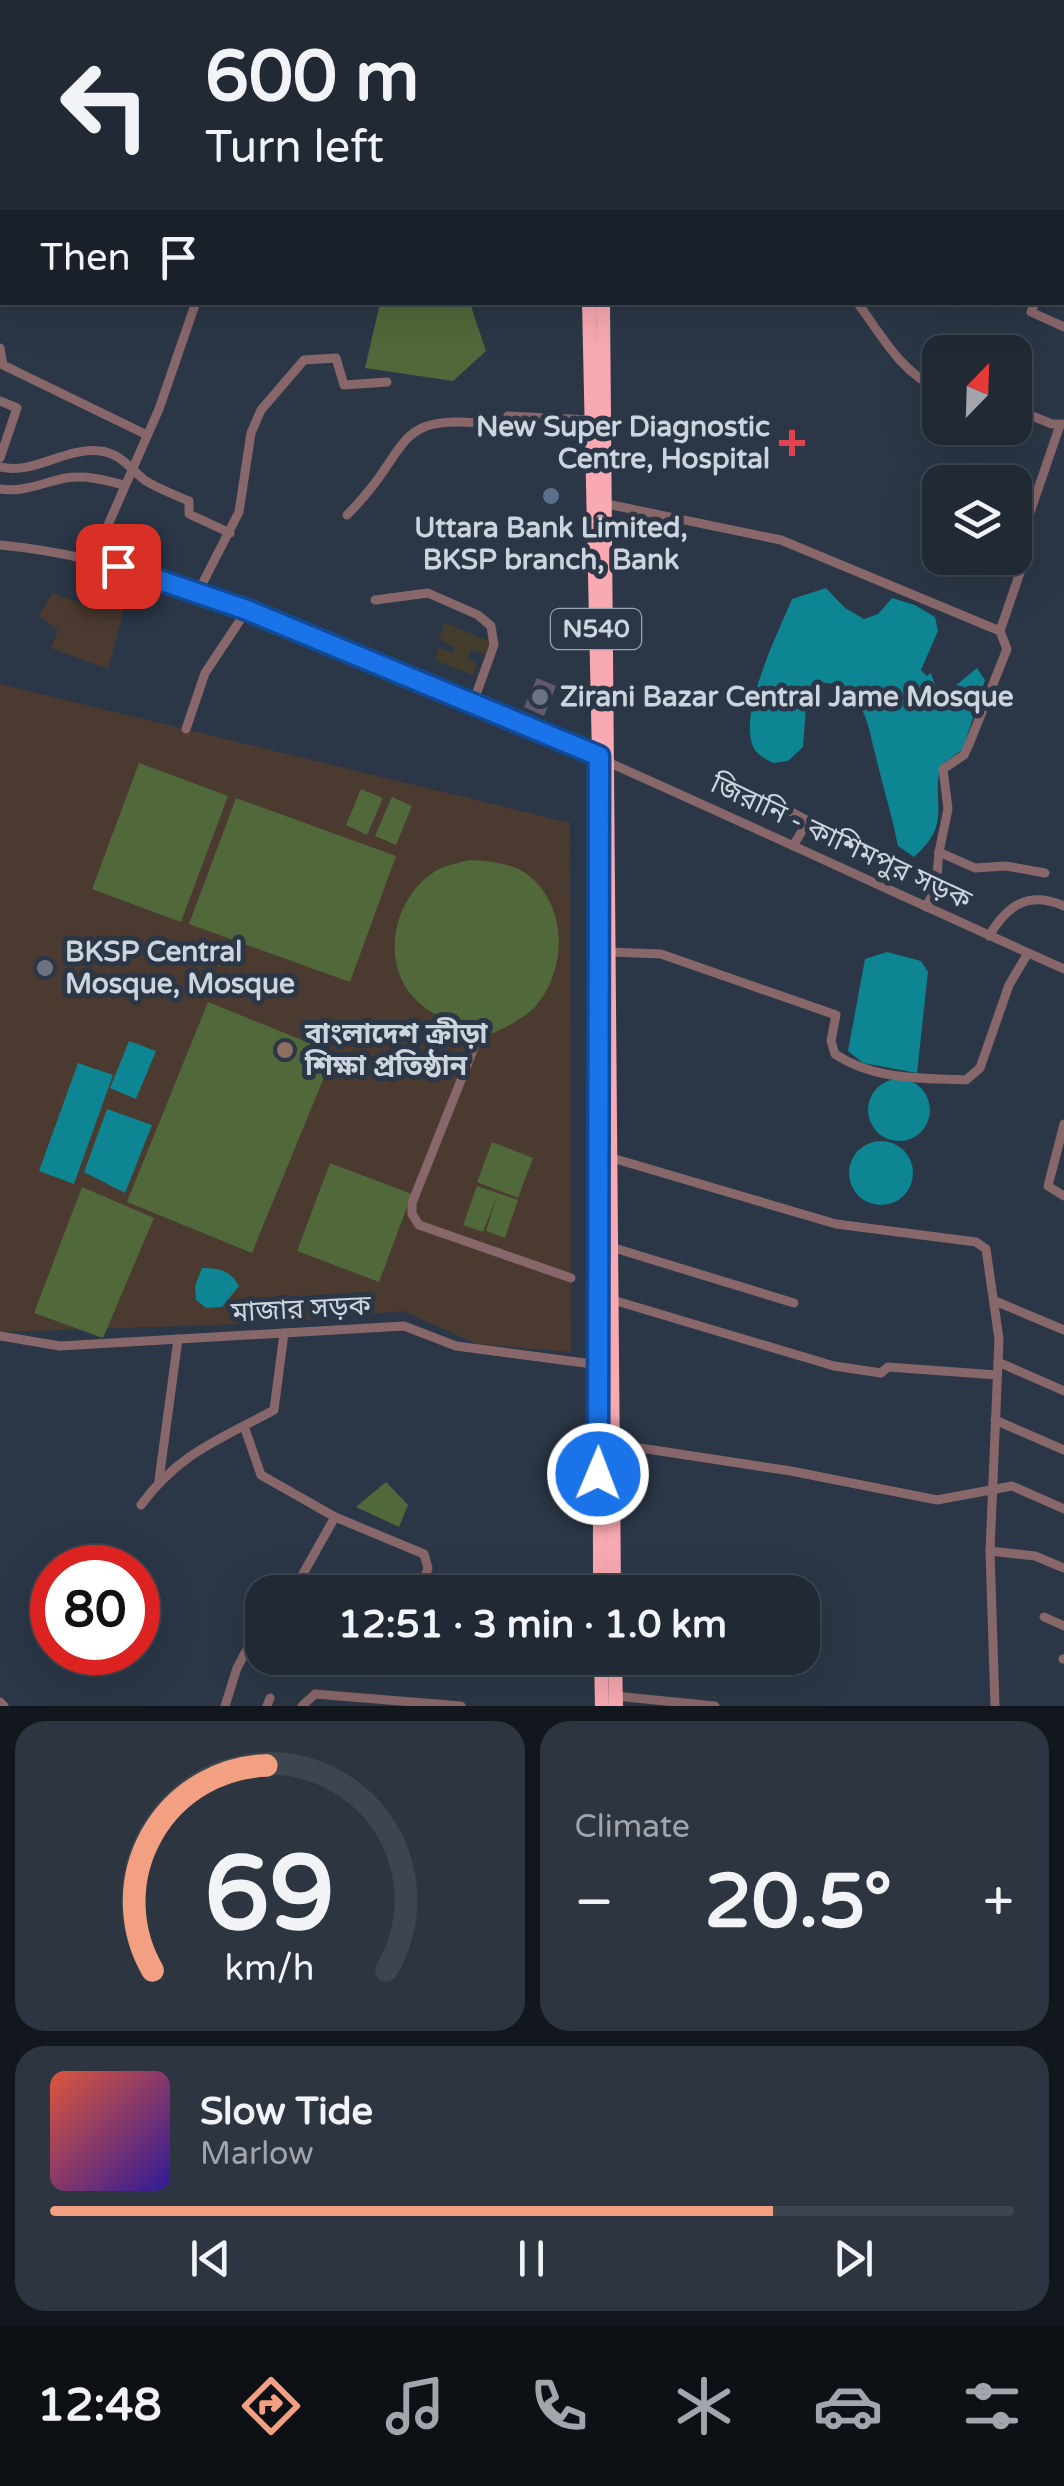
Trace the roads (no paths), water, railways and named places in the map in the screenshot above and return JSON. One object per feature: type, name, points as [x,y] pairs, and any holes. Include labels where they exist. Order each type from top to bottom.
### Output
[{"type":"highway","name":"N540","points":[[590,305],[590,420],[599,502]]},
{"type":"highway","name":"N540","points":[[603,305],[599,502],[610,952],[614,1575]]},
{"type":"highway","name":"N540","points":[[600,1575],[604,758]]},
{"type":"highway","points":[[601,1675],[602,1706]]},
{"type":"highway","points":[[615,1675],[616,1701]]},
{"type":"street","points":[[93,559],[147,436],[195,305]]},
{"type":"street","points":[[859,305],[922,382]]},
{"type":"street","points":[[1034,305],[1031,312],[1064,327]]},
{"type":"street","points":[[0,348],[3,365],[147,436]]},
{"type":"street","points":[[198,592],[239,512],[251,433],[261,410],[304,360],[336,358],[344,384],[387,382]]},
{"type":"street","points":[[0,401],[17,408],[0,458]]},
{"type":"street","points":[[926,907],[936,888],[948,810],[942,769],[964,755],[1007,649],[1000,631],[1025,558],[1024,530],[1062,425],[1032,415]]},
{"type":"street","points":[[347,515],[379,481],[402,441],[425,424],[455,419],[504,426],[508,416],[590,420]]},
{"type":"street","points":[[0,467],[41,464],[65,454],[98,451],[120,458],[148,482],[190,501],[189,514],[230,533]]},
{"type":"street","points":[[0,489],[68,478],[103,479],[124,485]]},
{"type":"street","points":[[599,502],[781,540],[1000,631]]},
{"type":"street","name":"জিরানি - কাশিমপুর সড়ক","points":[[0,545],[93,559],[247,610],[604,758],[1064,969]]},
{"type":"street","points":[[375,600],[428,592],[478,615],[491,626],[494,645],[473,703]]},
{"type":"street","points":[[186,729],[205,673],[247,610]]},
{"type":"street","points":[[786,809],[856,839]]},
{"type":"street","points":[[793,846],[808,821]]},
{"type":"street","points":[[939,852],[975,868],[1006,866],[1045,873]]},
{"type":"street","points":[[989,936],[1002,918],[1028,899],[1043,898],[1064,906]]},
{"type":"street","points":[[610,952],[661,954],[836,1015],[832,1041],[835,1054],[848,1063],[894,1076],[966,1080],[980,1068],[1009,985],[1028,953]]},
{"type":"street","points":[[475,1045],[412,1203],[412,1214],[419,1225],[570,1278]]},
{"type":"street","points":[[1064,1124],[1048,1186],[1064,1196]]},
{"type":"street","points":[[612,1158],[836,1224],[980,1243],[986,1250],[998,1362],[990,1551],[994,1706]]},
{"type":"street","points":[[612,1247],[794,1303]]},
{"type":"street","points":[[613,1300],[834,1366],[880,1373],[888,1368],[997,1375]]},
{"type":"street","points":[[994,1301],[1064,1330]]},
{"type":"street","name":"মাজার সড়ক","points":[[0,1336],[60,1346],[404,1326],[456,1346],[600,1365]]},
{"type":"street","points":[[141,1504],[159,1480],[198,1448],[274,1410],[284,1333]]},
{"type":"street","points":[[159,1480],[178,1339]]},
{"type":"street","points":[[998,1362],[1064,1391]]},
{"type":"street","points":[[994,1420],[1064,1450]]},
{"type":"street","points":[[244,1426],[260,1475],[335,1517],[424,1554],[426,1575]]},
{"type":"street","points":[[614,1444],[937,1500],[1012,1486],[1064,1509]]},
{"type":"street","points":[[302,1575],[335,1517]]},
{"type":"street","points":[[990,1551],[1036,1556],[1064,1568]]},
{"type":"street","points":[[1044,1617],[1064,1626]]},
{"type":"street","points":[[226,1706],[245,1653]]},
{"type":"street","points":[[302,1706],[315,1694],[461,1706]]},
{"type":"street","points":[[616,1701],[715,1706]]},
{"type":"water","points":[[826,588],[845,608],[864,619],[878,614],[892,598],[935,617],[938,631],[921,670],[927,676],[931,673],[937,690],[949,691],[977,668],[985,680],[963,749],[940,766],[937,824],[914,857],[898,846],[865,716],[860,704],[844,688],[817,683],[807,693],[803,747],[788,761],[774,763],[761,756],[750,736],[754,697],[792,599]]},
{"type":"water","points":[[887,952],[921,961],[928,972],[917,1073],[863,1063],[848,1051],[865,959]]},
{"type":"water","points":[[129,1041],[156,1051],[136,1099],[110,1088]]},
{"type":"water","points":[[78,1063],[113,1075],[74,1184],[39,1171]]},
{"type":"water","points":[[899,1079],[921,1088],[930,1110],[921,1132],[899,1141],[877,1132],[868,1110],[877,1088]]},
{"type":"water","points":[[107,1109],[152,1125],[125,1193],[84,1172]]},
{"type":"water","points":[[881,1141],[904,1150],[913,1173],[904,1196],[881,1205],[858,1196],[849,1173],[858,1150]]},
{"type":"water","points":[[202,1268],[223,1271],[239,1286],[222,1307],[206,1308],[196,1300],[195,1286]]},
{"type":"place","name":"New Super Diagnostic Centre, Hospital","points":[[792,443]]},
{"type":"place","name":"Uttara Bank Limited, BKSP branch, Bank","points":[[551,496]]},
{"type":"place","name":"Zirani Bazar Central Jame Mosque","points":[[540,697]]},
{"type":"place","name":"BKSP Central Mosque, Mosque","points":[[45,968]]},
{"type":"place","name":"বাংলাদেশ ক্রীড়া শিক্ষা প্রতিষ্ঠান","points":[[285,1050]]}]
